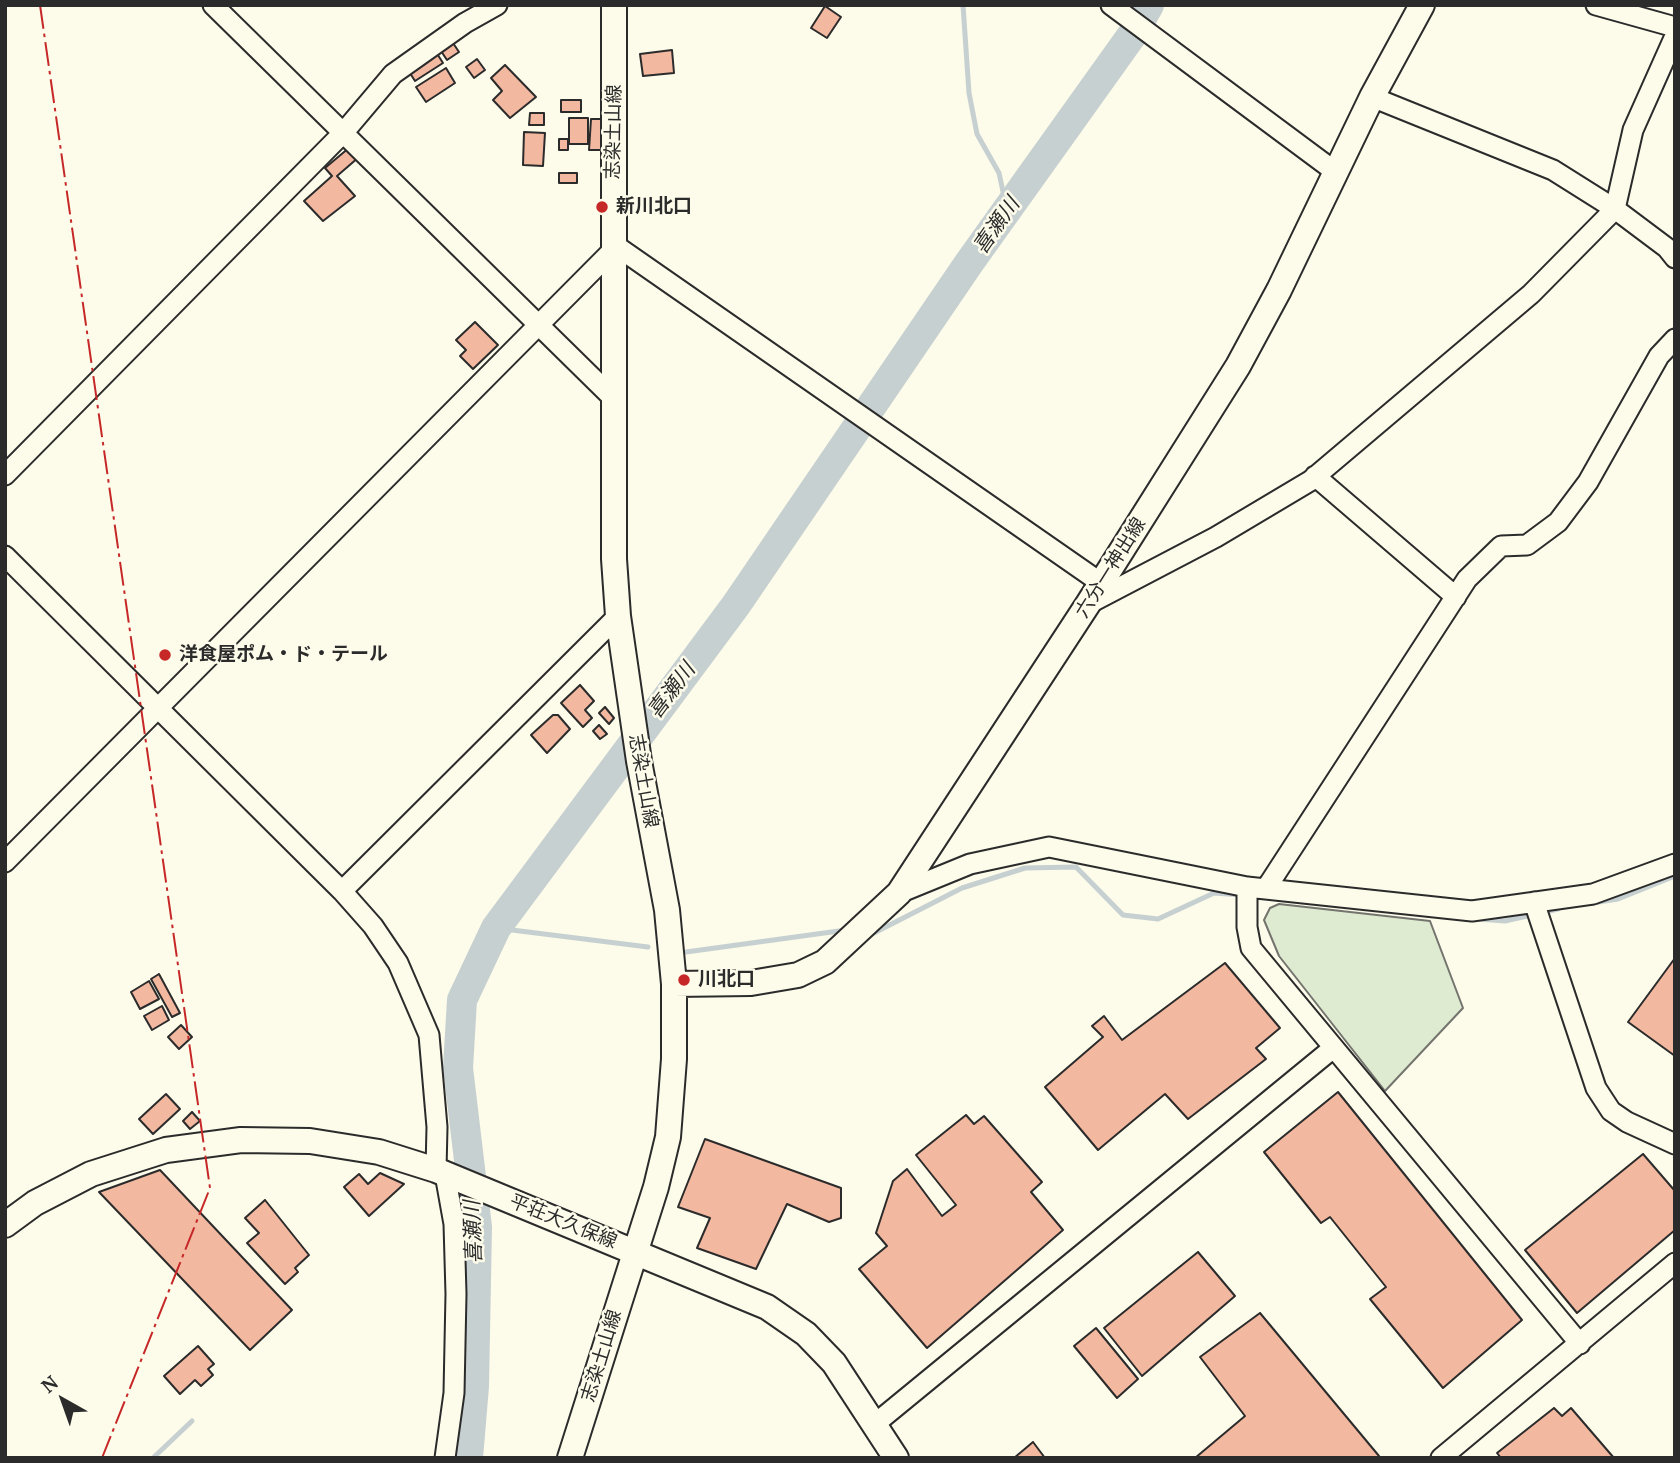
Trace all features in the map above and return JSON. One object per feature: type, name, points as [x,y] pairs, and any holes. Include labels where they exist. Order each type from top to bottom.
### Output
[{"type":"main road","name":"志染土山線","points":[[570,1458],[668,1138],[674,1059],[674,984],[667,910],[633,723],[618,616],[614,559],[614,5]]},
{"type":"main road","name":"六分一神出線","points":[[674,984],[751,982],[798,975],[825,962],[899,893],[1095,594],[1238,366],[1422,5]]},
{"type":"main road","name":"平荘大久保線","points":[[6,1224],[35,1203],[90,1174],[166,1150],[241,1140],[310,1141],[379,1152],[443,1173],[767,1307],[806,1334],[834,1363],[876,1423],[896,1458]]},
{"type":"street","points":[[213,5],[614,399]]},
{"type":"street","points":[[5,475],[344,132],[393,74],[465,23],[497,5]]},
{"type":"street","points":[[1596,5],[1675,27]]},
{"type":"street","points":[[1118,10],[1337,173]]},
{"type":"street","points":[[5,862],[613,247],[879,428],[1095,594],[1216,537],[1315,476],[1531,294],[1615,209],[1633,130],[1672,47]]},
{"type":"street","points":[[1373,97],[1553,170],[1615,209],[1667,247],[1675,258]]},
{"type":"street","points":[[1267,887],[1467,579],[1502,545],[1527,545],[1559,522],[1588,482],[1659,356],[1675,339]]},
{"type":"street","points":[[1315,476],[1456,597]]},
{"type":"street","points":[[5,556],[342,891],[373,926],[397,963],[429,1035],[443,1173],[454,1224],[454,1393],[445,1458]]},
{"type":"street","points":[[342,891],[618,616]]},
{"type":"street","points":[[899,893],[970,864],[1049,847],[1247,887],[1267,887],[1472,911],[1593,894],[1675,864]]},
{"type":"street","points":[[1247,887],[1247,927],[1251,948],[1332,1049],[1580,1344]]},
{"type":"street","points":[[1534,902],[1596,1087],[1611,1111],[1627,1122],[1675,1144]]},
{"type":"street","points":[[876,1423],[1332,1049]]},
{"type":"street","points":[[1441,1458],[1675,1263]]},
{"type":"green space","points":[[1279,904],[1430,921],[1463,1008],[1385,1091],[1279,956],[1264,920],[1270,908]]},
{"type":"building","points":[[825,6],[841,17],[827,38],[811,28]]},
{"type":"building","points":[[451,40],[459,52],[447,60],[439,48]]},
{"type":"building","points":[[672,50],[674,73],[643,76],[640,54]]},
{"type":"building","points":[[436,52],[443,63],[415,81],[408,70]]},
{"type":"building","points":[[477,59],[485,70],[474,78],[466,67]]},
{"type":"building","points":[[505,65],[536,97],[510,118],[493,100],[502,91],[491,78]]},
{"type":"building","points":[[446,68],[455,83],[426,102],[416,87]]},
{"type":"building","points":[[561,100],[581,100],[581,112],[561,112]]},
{"type":"building","points":[[530,113],[544,113],[544,125],[529,125]]},
{"type":"building","points":[[569,118],[588,118],[588,144],[569,144]]},
{"type":"building","points":[[591,119],[605,119],[604,150],[589,150]]},
{"type":"building","points":[[524,132],[545,133],[543,166],[523,165]]},
{"type":"building","points":[[559,139],[568,139],[568,150],[559,150]]},
{"type":"building","points":[[350,147],[359,157],[337,176],[355,196],[323,221],[304,201],[332,176],[325,168]]},
{"type":"building","points":[[559,173],[577,173],[577,183],[559,183]]},
{"type":"building","points":[[475,322],[498,345],[473,369],[460,356],[466,350],[456,340]]},
{"type":"building","points":[[580,685],[594,701],[585,710],[592,718],[583,727],[561,703]]},
{"type":"building","points":[[605,707],[614,718],[609,724],[599,713]]},
{"type":"building","points":[[553,715],[558,715],[570,729],[547,753],[531,735]]},
{"type":"building","points":[[599,725],[607,734],[600,739],[593,731]]},
{"type":"building","points":[[1675,958],[1675,1056],[1628,1022]]},
{"type":"building","points":[[1225,963],[1280,1028],[1256,1048],[1266,1059],[1188,1119],[1165,1094],[1098,1150],[1045,1087],[1103,1037],[1092,1026],[1104,1016],[1122,1040]]},
{"type":"building","points":[[159,974],[180,1013],[172,1017],[151,979]]},
{"type":"building","points":[[149,981],[159,999],[140,1009],[131,992]]},
{"type":"building","points":[[162,1006],[169,1020],[152,1030],[144,1016]]},
{"type":"building","points":[[181,1025],[192,1037],[179,1049],[168,1037]]},
{"type":"building","points":[[1338,1092],[1522,1320],[1443,1388],[1370,1299],[1386,1287],[1330,1217],[1321,1223],[1264,1152]]},
{"type":"building","points":[[166,1094],[180,1109],[153,1134],[139,1119]]},
{"type":"building","points":[[192,1112],[200,1121],[190,1129],[183,1121]]},
{"type":"building","points":[[966,1115],[974,1124],[984,1116],[1042,1182],[1031,1192],[1063,1230],[927,1348],[859,1269],[887,1246],[876,1233],[893,1181],[907,1169],[942,1216],[956,1205],[916,1155]]},
{"type":"building","points":[[705,1139],[841,1188],[841,1218],[829,1222],[787,1204],[756,1269],[697,1248],[710,1218],[678,1207]]},
{"type":"building","points":[[1643,1154],[1675,1191],[1675,1230],[1577,1313],[1525,1250]]},
{"type":"building","points":[[160,1170],[292,1310],[250,1350],[99,1192]]},
{"type":"building","points":[[380,1173],[404,1184],[369,1216],[344,1187],[359,1174],[368,1184]]},
{"type":"building","points":[[265,1200],[309,1255],[295,1268],[298,1272],[285,1284],[247,1243],[259,1233],[245,1218]]},
{"type":"building","points":[[1198,1252],[1235,1296],[1142,1376],[1104,1328]]},
{"type":"building","points":[[1260,1313],[1379,1456],[1377,1458],[1195,1458],[1245,1416],[1200,1357]]},
{"type":"building","points":[[1096,1328],[1138,1379],[1117,1398],[1074,1346]]},
{"type":"building","points":[[198,1346],[214,1364],[208,1369],[213,1375],[201,1386],[195,1380],[180,1394],[164,1376]]},
{"type":"building","points":[[1554,1408],[1562,1416],[1571,1408],[1614,1458],[1501,1458],[1497,1453]]},
{"type":"building","points":[[1033,1442],[1045,1458],[1014,1458]]},
{"type":"waterway","points":[[963,5],[969,93],[977,134],[999,173],[1007,210]]},
{"type":"waterway","name":"喜瀬川","points":[[468,1458],[474,1386],[477,1227],[458,1068],[462,1000],[496,928],[736,605],[969,263],[1132,35],[1149,5]]},
{"type":"waterway","points":[[872,934],[962,888],[1025,868],[1076,867],[1123,915],[1158,919],[1214,893],[1242,895]]},
{"type":"waterway","points":[[1592,903],[1618,899],[1675,876]]},
{"type":"waterway","points":[[1478,919],[1505,921],[1558,909]]},
{"type":"waterway","points":[[496,928],[648,947]]},
{"type":"waterway","points":[[686,952],[846,930]]},
{"type":"waterway","points":[[153,1458],[192,1421]]},
{"type":"power","points":[[40,5],[210,1188],[102,1458]]},
{"type":"place","name":"新川北口","points":[[602,207]]},
{"type":"place","name":"洋食屋ポム・ド・テール","points":[[165,655]]},
{"type":"place","name":"川北口","points":[[684,980]]}]
